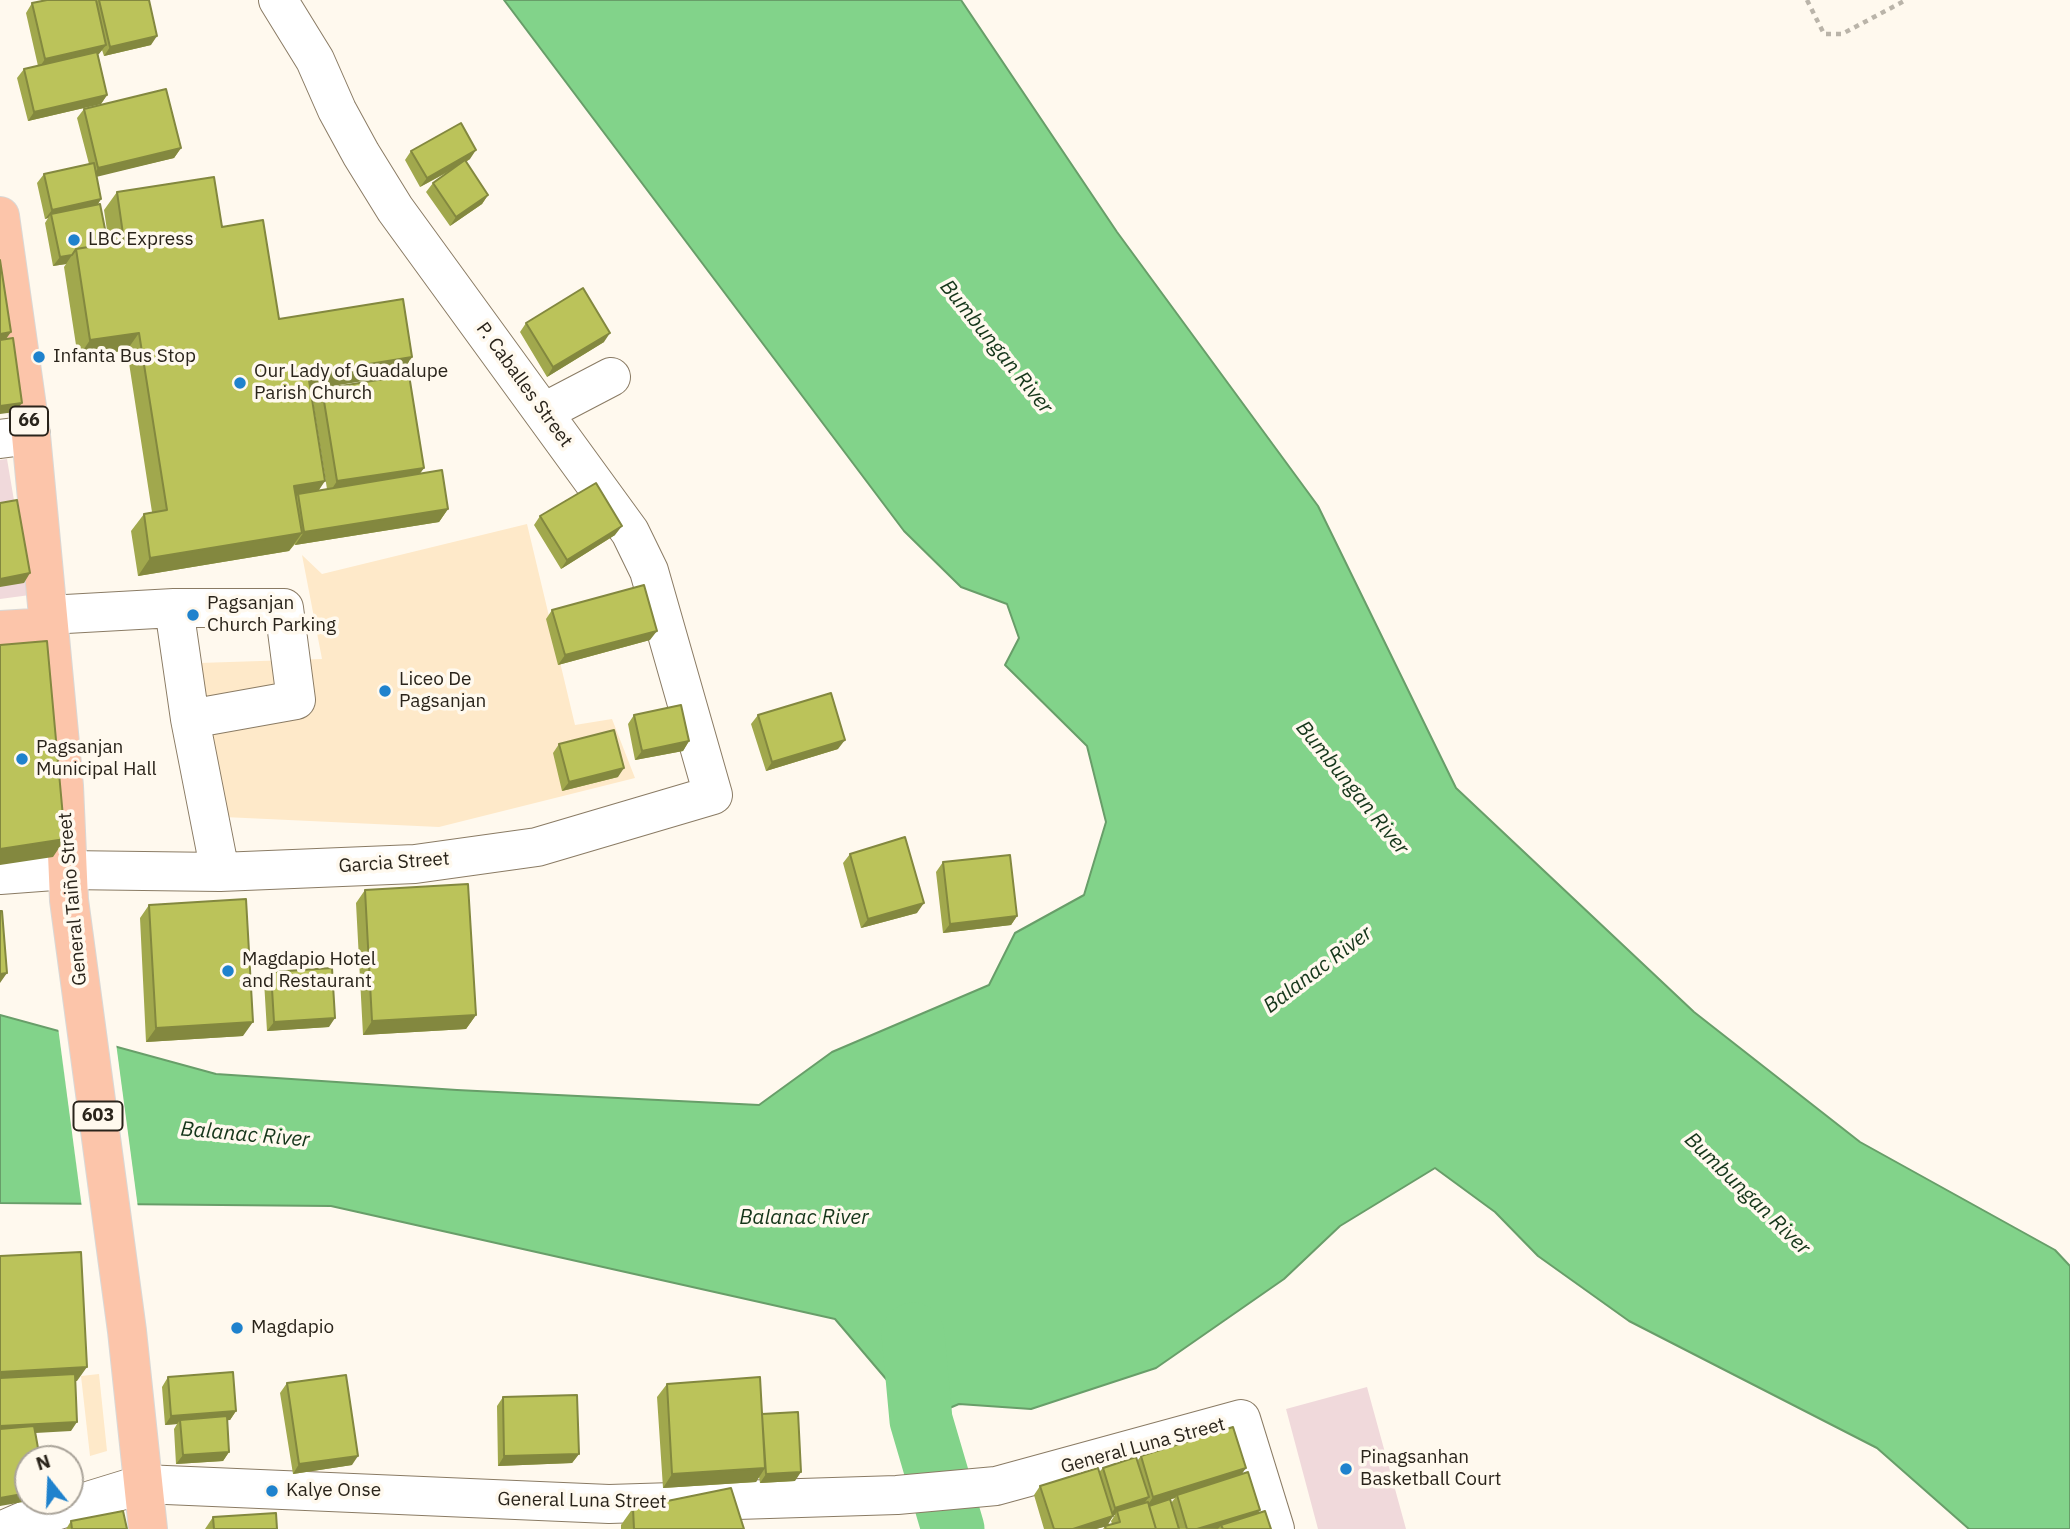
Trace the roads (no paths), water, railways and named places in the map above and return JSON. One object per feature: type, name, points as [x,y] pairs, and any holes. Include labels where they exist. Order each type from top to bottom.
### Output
[{"type":"main road","name":"General Taiño Street","points":[[0,216],[15,437],[48,621],[64,786],[68,885],[127,1331],[143,1484]]},
{"type":"main road","points":[[0,630],[48,621]]},
{"type":"main road","name":"603","points":[[143,1484],[148,1529]]},
{"type":"street","name":"P. Caballes Street","points":[[278,0],[315,60],[337,110],[395,209],[630,532],[649,571],[713,795]]},
{"type":"street","points":[[544,412],[611,377]]},
{"type":"street","points":[[48,621],[174,608],[284,608],[296,700],[190,719]]},
{"type":"street","points":[[174,608],[190,719],[220,872]]},
{"type":"street","name":"Garcia Street","points":[[0,875],[68,885],[220,872],[415,864],[537,847],[713,795]]},
{"type":"street","name":"General Luna Street","points":[[5,1529],[143,1484],[609,1504],[897,1495],[996,1486],[1241,1419],[1275,1529]]},
{"type":"water","points":[[504,0],[961,0],[1117,232],[1318,506],[1456,788],[1694,1012],[1860,1142],[2055,1250],[2070,1266],[2070,1529],[1969,1529],[1877,1448],[1629,1321],[1538,1256],[1495,1212],[1435,1168],[1340,1226],[1284,1279],[1156,1368],[1031,1409],[959,1404],[921,1420],[835,1319],[331,1206],[0,1203],[0,1015],[216,1074],[457,1090],[759,1105],[832,1052],[989,985],[1015,933],[1084,895],[1106,822],[1087,746],[1005,665],[1019,638],[1007,604],[961,587],[904,531]]},
{"type":"waterway","points":[[913,1334],[921,1420],[953,1529]]},
{"type":"place","name":"LBC Express","points":[[74,240]]},
{"type":"place","name":"Infanta Bus Stop","points":[[39,357]]},
{"type":"place","name":"Our Lady of Guadalupe Parish Church","points":[[240,383]]},
{"type":"place","name":"Pagsanjan Church Parking","points":[[193,615]]},
{"type":"place","name":"Liceo De Pagsanjan","points":[[385,691]]},
{"type":"place","name":"Pagsanjan Municipal Hall","points":[[22,759]]},
{"type":"place","name":"Magdapio Hotel and Restaurant","points":[[228,971]]},
{"type":"place","name":"Magdapio","points":[[237,1328]]},
{"type":"place","name":"Pinagsanhan Basketball Court","points":[[1346,1469]]},
{"type":"place","name":"Kalye Onse","points":[[272,1491]]},
{"type":"water label","name":"Bumbungan River","points":[[996,347]]},
{"type":"water label","name":"Bumbungan River","points":[[1352,788]]},
{"type":"water label","name":"Balanac River","points":[[1318,970]]},
{"type":"water label","name":"Balanac River","points":[[245,1135]]},
{"type":"water label","name":"Bumbungan River","points":[[1747,1194]]},
{"type":"water label","name":"Balanac River","points":[[804,1218]]}]
